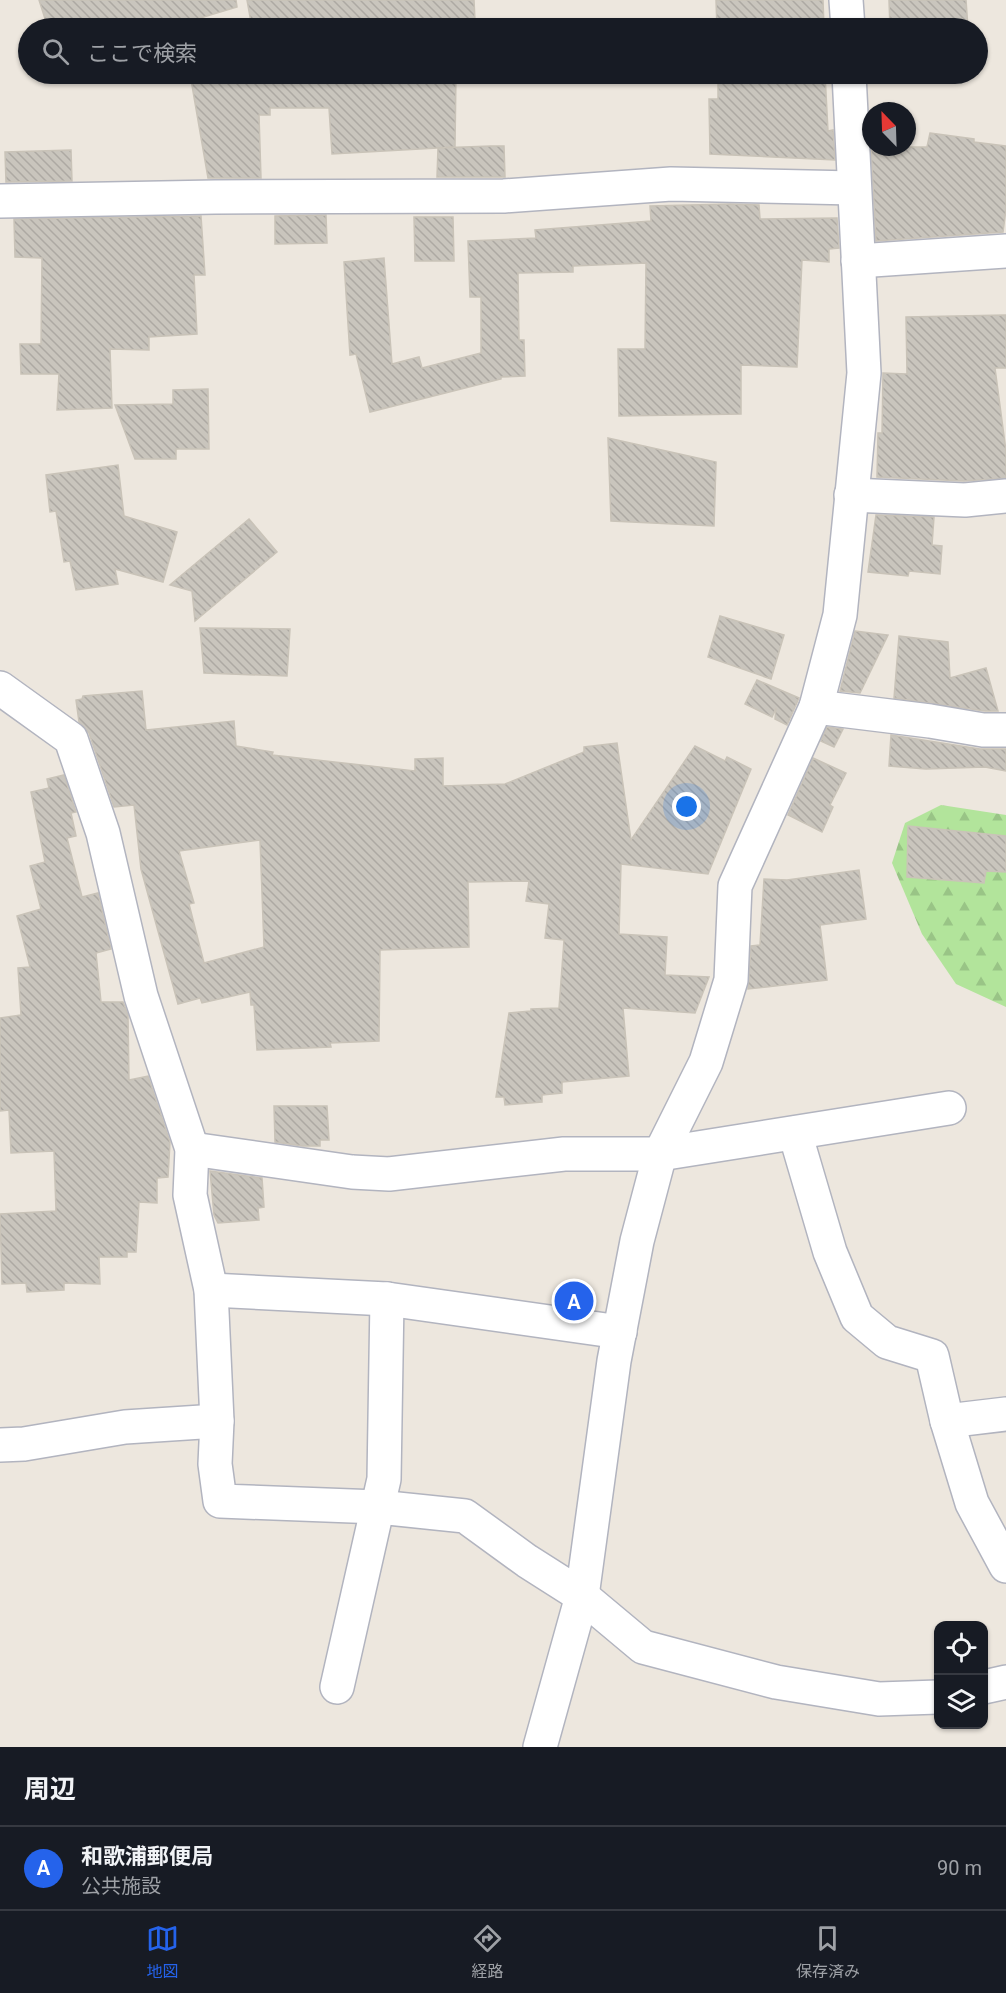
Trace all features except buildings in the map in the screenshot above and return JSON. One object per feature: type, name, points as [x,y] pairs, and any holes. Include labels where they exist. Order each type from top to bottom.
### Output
[{"type":"street","points":[[846,0],[847,18]]},
{"type":"street","points":[[540,1747],[582,1596],[620,1332],[637,1241],[660,1154],[706,1062],[731,980],[735,886],[816,707],[840,615],[864,373],[849,84]]},
{"type":"street","points":[[0,201],[214,196],[504,196],[671,184],[854,188]]},
{"type":"street","points":[[858,261],[1006,251]]},
{"type":"street","points":[[851,495],[965,500],[1006,496]]},
{"type":"street","points":[[0,688],[71,739],[103,832],[141,996],[192,1149],[190,1195],[211,1290],[217,1421],[215,1464],[219,1501],[378,1507],[465,1516],[527,1561],[582,1596],[643,1647],[776,1682],[879,1699],[934,1697]]},
{"type":"street","points":[[816,707],[983,730],[1006,730]]},
{"type":"street","points":[[192,1149],[352,1172],[389,1174],[564,1154],[660,1154],[949,1108]]},
{"type":"street","points":[[795,1133],[830,1252],[857,1317],[887,1342],[932,1356],[947,1421],[972,1503],[1006,1566]]},
{"type":"street","points":[[211,1290],[387,1299],[620,1332]]},
{"type":"street","points":[[337,1687],[384,1479],[387,1299]]},
{"type":"street","points":[[947,1421],[1006,1414]]},
{"type":"street","points":[[0,1445],[24,1444],[125,1427],[217,1421]]},
{"type":"street","points":[[988,1687],[1006,1682]]},
{"type":"green space","points":[[941,805],[1006,815],[1006,1007],[956,984],[922,934],[892,863],[905,823]]},
{"type":"place","name":"和歌浦郵便局","points":[[574,1301]]}]
